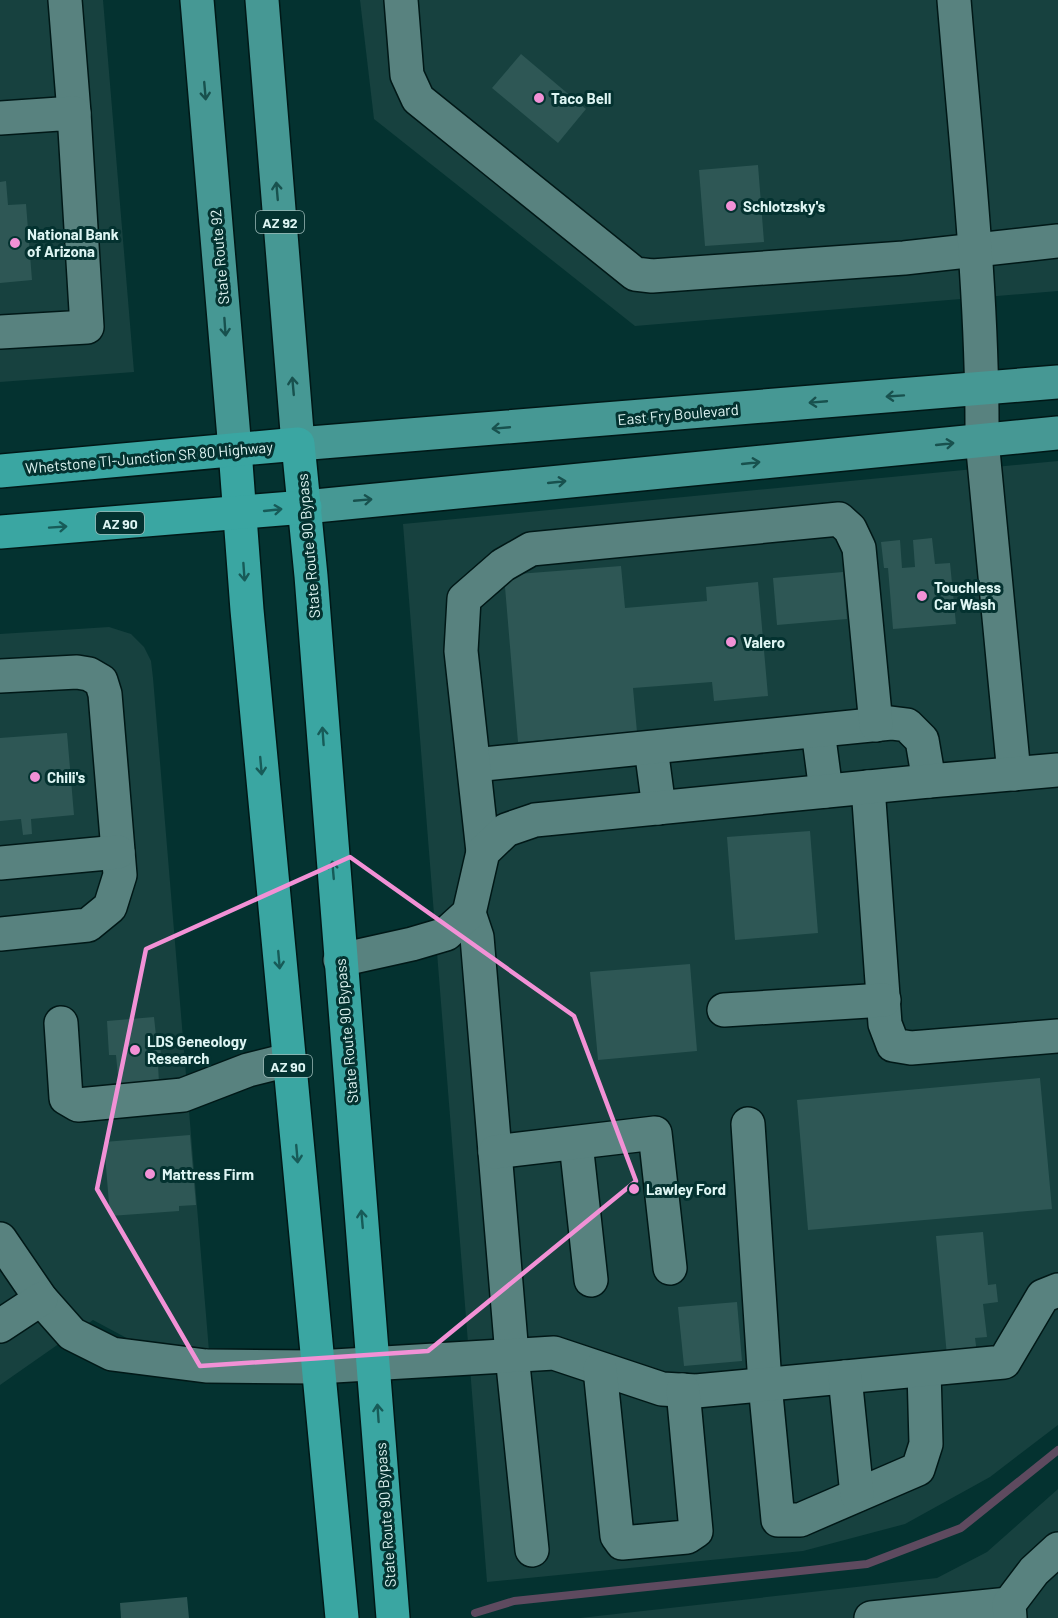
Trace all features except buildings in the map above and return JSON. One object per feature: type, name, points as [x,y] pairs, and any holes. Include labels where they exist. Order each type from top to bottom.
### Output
[{"type":"highway","name":"Whetstone TI-Junction SR 80 Highway","points":[[0,471],[298,444]]},
{"type":"highway","name":"State Route 90 Bypass","points":[[298,444],[305,507],[393,1618]]},
{"type":"highway","name":"State Route 92","points":[[235,450],[240,513]]},
{"type":"highway","name":"AZ 90","points":[[0,532],[305,507]]},
{"type":"highway","name":"AZ 90","points":[[240,513],[246,610],[342,1618]]},
{"type":"main road","name":"State Route 92","points":[[197,0],[235,450]]},
{"type":"main road","name":"AZ 92","points":[[262,0],[298,444]]},
{"type":"main road","name":"East Fry Boulevard","points":[[298,444],[1058,382]]},
{"type":"main road","points":[[305,507],[1058,434]]},
{"type":"lane","points":[[0,332],[87,327],[65,0]]},
{"type":"lane","points":[[400,0],[407,75],[418,99],[635,274],[652,276],[861,262],[1058,241]]},
{"type":"lane","points":[[954,0],[974,251],[982,389],[982,440],[1014,774]]},
{"type":"lane","points":[[0,118],[74,113]]},
{"type":"lane","points":[[340,960],[446,934],[468,914],[483,852],[462,651],[464,599],[503,565],[531,549],[839,519],[850,529],[859,548],[876,725]]},
{"type":"lane","points":[[0,676],[77,672],[89,674],[101,681],[105,694],[120,875],[110,907],[88,925],[0,934]]},
{"type":"lane","points":[[474,765],[876,725],[907,725],[922,740],[929,781]]},
{"type":"lane","points":[[818,731],[826,791]]},
{"type":"lane","points":[[651,748],[659,808]]},
{"type":"lane","points":[[483,852],[506,830],[535,820],[1058,770]]},
{"type":"lane","points":[[868,787],[885,1024],[893,1045],[911,1048],[1058,1036]]},
{"type":"lane","points":[[0,863],[118,852]]},
{"type":"lane","points":[[468,914],[477,937],[512,1355],[532,1550]]},
{"type":"lane","points":[[724,1010],[884,1000]]},
{"type":"lane","points":[[61,1023],[66,1098],[78,1105],[183,1095],[248,1070],[288,1060]]},
{"type":"lane","points":[[748,1124],[765,1384],[778,1520],[800,1520],[918,1469],[926,1444],[924,1370]]},
{"type":"lane","points":[[495,1152],[655,1133],[670,1268]]},
{"type":"lane","points":[[576,1143],[591,1280]]},
{"type":"lane","points":[[0,1239],[41,1299],[72,1334],[112,1354],[206,1366],[317,1367],[554,1353],[662,1389],[696,1391],[1004,1362],[1043,1296],[1058,1290]]},
{"type":"lane","points":[[0,1326],[41,1299]]},
{"type":"lane","points":[[600,1369],[616,1536],[622,1543],[687,1537],[696,1531],[683,1390]]},
{"type":"lane","points":[[845,1377],[857,1495]]},
{"type":"lane","points":[[871,1618],[1009,1611],[1034,1571],[1058,1549]]},
{"type":"highlighted area","points":[[350,857],[574,1016],[636,1181],[428,1351],[200,1366],[97,1189],[146,949]]},
{"type":"shaded area","points":[[0,0],[103,0],[134,372],[0,382]]},
{"type":"shaded area","points":[[360,0],[1058,0],[1058,291],[635,326],[374,119]]},
{"type":"shaded area","points":[[1058,461],[1058,1425],[990,1477],[905,1524],[803,1551],[487,1582],[403,524]]},
{"type":"shaded area","points":[[109,627],[131,634],[144,647],[151,661],[209,1351],[134,1342],[93,1320],[0,1385],[0,634]]},
{"type":"shaded area","points":[[1058,1489],[1058,1618],[580,1618],[937,1578],[987,1552]]},
{"type":"waterway","points":[[475,1613],[514,1601],[867,1564],[961,1528],[1058,1450]]},
{"type":"place","name":"Taco Bell","points":[[539,98]]},
{"type":"place","name":"Schlotzsky's","points":[[731,206]]},
{"type":"place","name":"National Bank of Arizona","points":[[15,243]]},
{"type":"place","name":"Touchless Car Wash","points":[[922,596]]},
{"type":"place","name":"Valero","points":[[731,642]]},
{"type":"place","name":"Chili's","points":[[35,777]]},
{"type":"place","name":"LDS Geneology Research","points":[[135,1050]]},
{"type":"place","name":"Mattress Firm","points":[[150,1174]]},
{"type":"place","name":"Lawley Ford","points":[[634,1189]]}]
